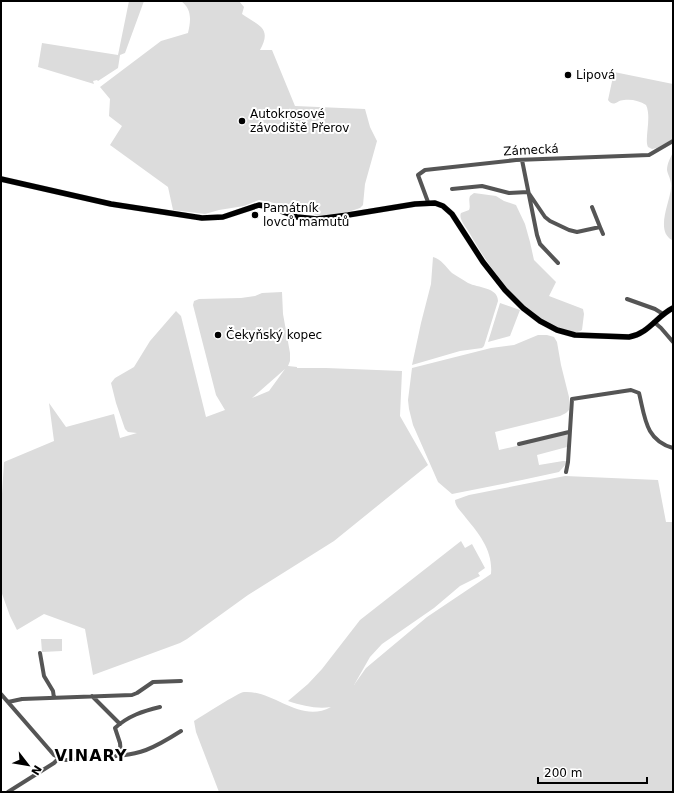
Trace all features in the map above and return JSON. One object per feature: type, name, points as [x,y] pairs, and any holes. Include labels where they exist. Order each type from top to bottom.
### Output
[{"type":"main road","points":[[1,178],[111,204],[202,218],[223,217],[259,205],[270,207],[297,217],[317,219],[428,202],[440,205],[452,214],[480,258],[505,290],[529,313],[551,328],[579,336],[625,338],[639,334],[663,314],[673,308]]},
{"type":"street","name":"Zámecká","points":[[428,202],[418,175],[425,170],[522,160],[649,155],[673,141]]},
{"type":"street","points":[[522,160],[540,244],[558,264]]},
{"type":"street","points":[[452,189],[482,186],[509,193],[528,192]]},
{"type":"street","points":[[528,192],[545,217],[550,221],[577,232],[600,227]]},
{"type":"street","points":[[592,207],[603,234]]},
{"type":"street","points":[[627,299],[655,309],[663,314]]},
{"type":"street","points":[[654,322],[673,342]]},
{"type":"street","points":[[566,472],[572,399],[631,390],[640,393],[646,425],[653,437],[673,448]]},
{"type":"street","points":[[519,444],[569,432]]},
{"type":"street","points":[[40,653],[44,676],[51,687],[54,698]]},
{"type":"street","points":[[8,702],[14,700],[132,695],[153,682],[181,681]]},
{"type":"street","points":[[1,694],[59,758],[72,760],[144,750],[170,738],[181,731]]},
{"type":"street","points":[[92,696],[120,724]]},
{"type":"street","points":[[121,754],[120,743],[115,728],[142,712],[160,707]]},
{"type":"street","points":[[8,792],[54,763],[59,758]]},
{"type":"shaded area","points":[[129,1],[144,1],[125,53],[120,55],[118,68],[98,81],[93,81],[94,84],[38,67],[42,43],[118,55]]},
{"type":"shaded area","name":"Autokrosové závodiště Přerov","points":[[181,1],[239,1],[244,7],[242,14],[258,24],[264,31],[264,42],[260,50],[272,50],[295,106],[365,109],[370,127],[377,141],[365,184],[363,205],[360,208],[348,212],[319,216],[289,206],[259,200],[244,206],[205,214],[173,210],[168,187],[110,145],[122,126],[109,116],[110,99],[100,87],[161,41],[188,33],[190,15],[185,4]]},
{"type":"shaded area","points":[[614,72],[673,84],[673,139],[657,148],[652,149],[648,147],[648,110],[646,105],[639,101],[633,100],[622,100],[614,104],[608,100]]},
{"type":"shaded area","points":[[673,152],[672,240],[667,236],[664,223],[671,188],[667,167]]},
{"type":"shaded area","points":[[474,193],[496,196],[504,201],[516,205],[525,224],[534,260],[556,282],[549,296],[583,309],[584,314],[582,330],[576,332],[564,330],[549,324],[535,315],[509,291],[487,262],[463,224],[460,215],[461,213],[469,210],[470,196]]},
{"type":"shaded area","points":[[433,257],[441,261],[452,273],[468,283],[491,290],[497,296],[498,301],[484,346],[482,348],[460,351],[412,365],[431,284]]},
{"type":"shaded area","points":[[282,292],[283,314],[290,353],[290,361],[288,366],[297,368],[402,371],[400,416],[428,465],[334,541],[248,595],[187,639],[180,643],[93,675],[85,629],[44,614],[17,630],[10,616],[1,591],[1,510],[4,462],[54,441],[49,403],[66,427],[114,414],[120,438],[137,433],[128,432],[125,429],[111,383],[115,378],[134,367],[150,341],[176,311],[181,316],[206,417],[225,410],[216,395],[193,305],[194,301],[199,299],[241,298],[255,296],[262,293]],"holes":[[[285,369],[269,391],[252,398]]]},
{"type":"shaded area","points":[[500,303],[520,310],[510,336],[488,342]]},
{"type":"shaded area","points":[[538,335],[554,337],[557,342],[569,397],[569,410],[560,416],[495,432],[499,450],[567,434],[567,447],[537,455],[539,465],[563,461],[566,461],[566,464],[559,472],[452,494],[438,482],[413,425],[408,400],[412,368],[491,348],[514,345]]},
{"type":"shaded area","points":[[565,476],[658,480],[666,522],[673,522],[673,792],[219,792],[196,732],[194,721],[244,692],[266,696],[309,712],[320,711],[331,707],[310,707],[288,701],[308,684],[322,669],[360,620],[461,541],[465,548],[472,544],[485,568],[478,573],[480,576],[460,586],[434,608],[382,644],[370,657],[354,685],[366,668],[427,617],[491,574],[488,551],[476,531],[457,507],[455,500],[469,495]]},
{"type":"shaded area","points":[[41,639],[62,639],[62,651],[42,652]]},
{"type":"place","name":"Lipová","points":[[568,75]]},
{"type":"place","name":"Autokrosové závodiště Přerov","points":[[242,121]]},
{"type":"place","name":"Památník lovců mamutů","points":[[255,215]]},
{"type":"place","name":"Čekyňský kopec","points":[[218,335]]},
{"type":"district","name":"VINARY","points":[[91,755]]}]
